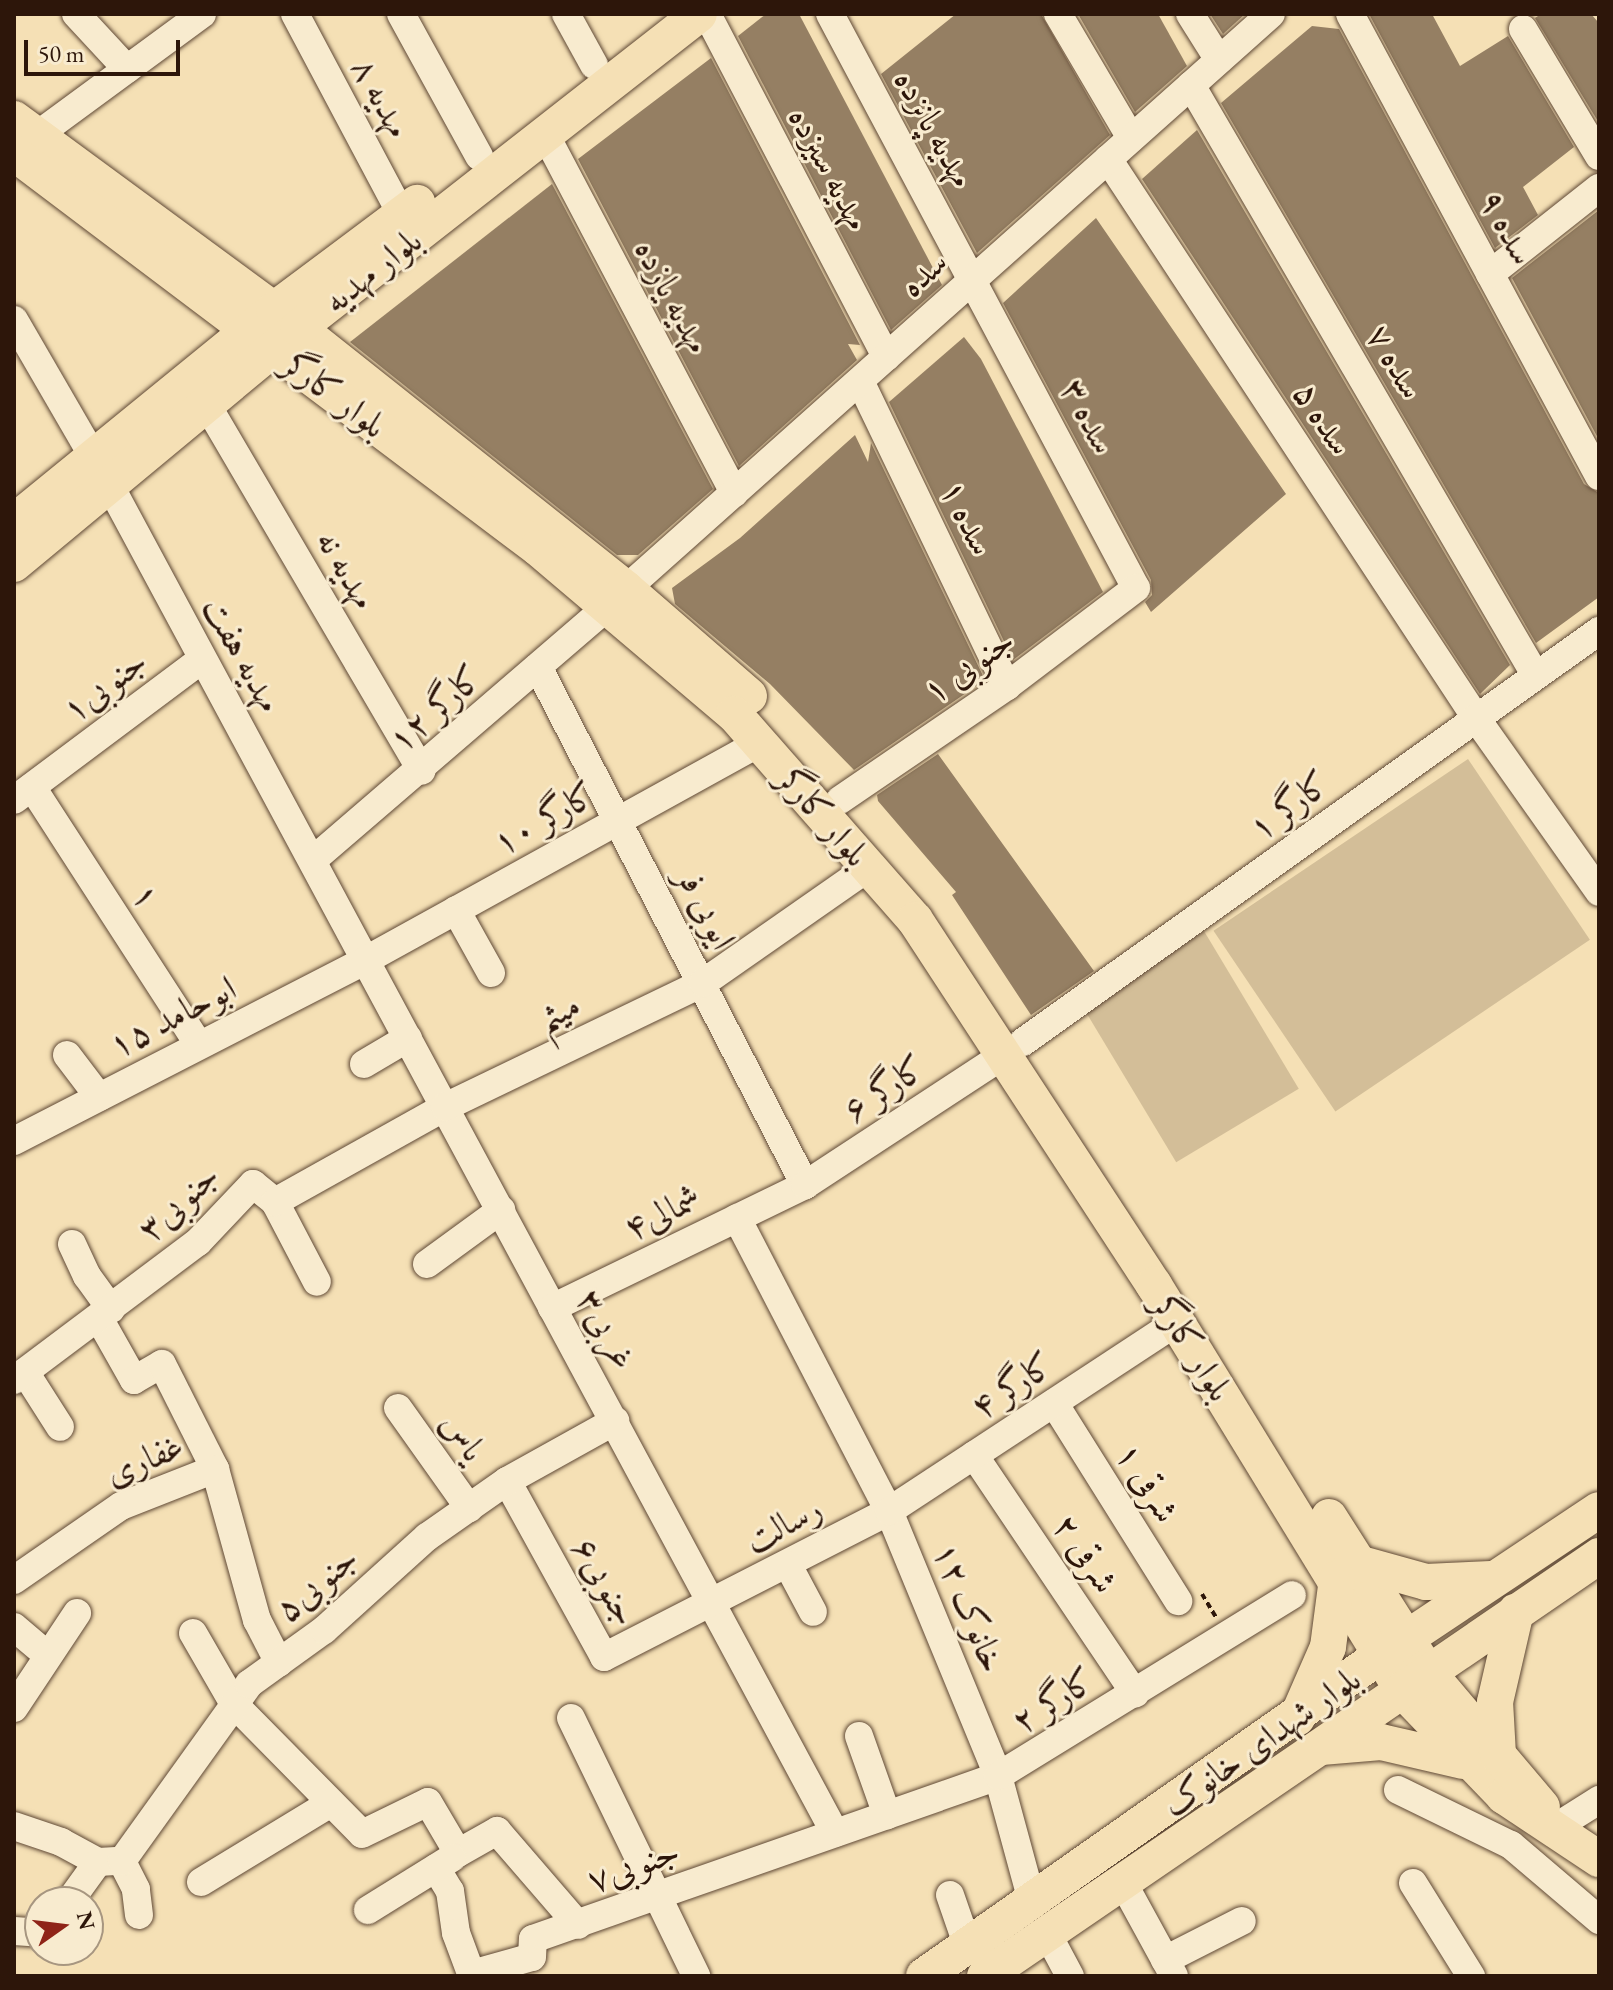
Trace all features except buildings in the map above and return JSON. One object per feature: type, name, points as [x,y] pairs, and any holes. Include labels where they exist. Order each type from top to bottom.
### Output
[{"type":"main road","name":"بلوار مهدیه","points":[[14,522],[207,405],[274,329],[402,215],[445,197],[479,156],[659,14]]},
{"type":"main road","name":"بلوار مهدیه","points":[[14,564],[101,470],[274,329],[445,197],[545,134],[699,14]]},
{"type":"main road","name":"بلوار کارگر","points":[[21,136],[140,230],[274,329],[538,548],[616,599],[750,697],[934,906],[1013,1048],[1177,1322],[1348,1571]]},
{"type":"main road","name":"بلوار کارگر","points":[[616,599],[734,714],[915,920],[1013,1048],[1348,1571],[1414,1681],[1484,1759],[1556,1827],[1599,1859]]},
{"type":"main road","name":"بلوار شهدای خانوک","points":[[1039,1917],[1122,1881],[1306,1733],[1392,1648],[1599,1510]]},
{"type":"main road","name":"بلوار شهدای خانوک","points":[[924,1976],[976,1961],[1306,1733],[1414,1681],[1599,1556]]},
{"type":"main road","points":[[1501,1577],[1459,1584],[1348,1571],[1306,1733],[1484,1759],[1516,1611]]},
{"type":"street","points":[[76,14],[127,69]]},
{"type":"street","points":[[21,136],[127,69],[202,14]]},
{"type":"street","name":"مهدیه ۸","points":[[295,14],[402,215]]},
{"type":"street","points":[[401,14],[479,156]]},
{"type":"street","points":[[566,14],[594,65]]},
{"type":"street","name":"مهدیه سیزده","points":[[707,14],[886,357]]},
{"type":"street","name":"مهدیه پانزده","points":[[830,14],[974,279]]},
{"type":"street","points":[[1058,14],[1131,138]]},
{"type":"street","points":[[1190,14],[1219,60]]},
{"type":"street","name":"سده","points":[[616,599],[1271,14]]},
{"type":"street","name":"سده ۹","points":[[1350,14],[1599,476]]},
{"type":"street","points":[[1523,29],[1599,156]]},
{"type":"street","name":"سده ۷","points":[[1191,85],[1536,676]]},
{"type":"street","name":"مهدیه یازده","points":[[545,134],[734,493]]},
{"type":"street","name":"سده ۵","points":[[1108,159],[1476,718],[1599,892]]},
{"type":"street","points":[[1490,274],[1599,188]]},
{"type":"street","name":"سده ۳","points":[[974,279],[1136,588]]},
{"type":"street","name":"مهدیه هفت","points":[[14,320],[101,470],[201,660],[313,860]]},
{"type":"street","name":"سده ۱","points":[[860,381],[1007,686]]},
{"type":"street","name":"مهدیه نه","points":[[207,405],[422,771]]},
{"type":"street","name":"۱ جنوبی","points":[[840,800],[1007,686],[1136,588]]},
{"type":"street","name":"کارگر ۱۲","points":[[313,860],[422,771],[616,599]]},
{"type":"street","name":"کارگر ۱","points":[[1013,1048],[1599,631]]},
{"type":"street","name":"جنوبی۱","points":[[23,794],[201,660]]},
{"type":"street","name":"ایوبی فر","points":[[538,667],[620,819],[805,1185]]},
{"type":"street","name":"کارگر ۱۰","points":[[366,960],[759,743]]},
{"type":"street","name":"۱","points":[[23,794],[198,1044]]},
{"type":"street","name":"غربی۳","points":[[313,860],[835,1833]]},
{"type":"street","name":"میثم","points":[[445,1107],[703,983],[869,867]]},
{"type":"street","points":[[456,910],[491,973]]},
{"type":"street","name":"ابوحامد ۱۵","points":[[18,1131],[99,1097],[366,960]]},
{"type":"street","points":[[364,1064],[408,1038]]},
{"type":"street","name":"کارگر ۶","points":[[805,1185],[1013,1048]]},
{"type":"street","points":[[67,1055],[99,1097]]},
{"type":"street","name":"جنوبی۳","points":[[20,1376],[198,1242],[253,1184],[275,1202],[445,1107]]},
{"type":"street","name":"شمالی۴","points":[[552,1308],[805,1185]]},
{"type":"street","points":[[275,1202],[317,1282]]},
{"type":"street","points":[[427,1264],[501,1210]]},
{"type":"street","name":"خانوک ۱۲","points":[[737,1218],[889,1511],[998,1776],[1039,1917],[1070,1976]]},
{"type":"street","points":[[72,1244],[134,1380],[162,1364],[215,1469]]},
{"type":"street","name":"کارگر ۴","points":[[889,1511],[1177,1322]]},
{"type":"street","points":[[20,1376],[60,1427]]},
{"type":"street","name":"شرقی ۱","points":[[1054,1403],[1178,1601]]},
{"type":"street","name":"یاس","points":[[398,1408],[469,1508]]},
{"type":"street","name":"جنوبی۵","points":[[85,1886],[110,1862],[249,1684],[469,1508],[507,1481],[615,1421]]},
{"type":"street","name":"شرقی ۲","points":[[974,1455],[1135,1694]]},
{"type":"street","name":"غفاری","points":[[14,1580],[121,1506],[215,1469],[257,1620],[279,1663]]},
{"type":"street","name":"جنوبی۶","points":[[507,1481],[604,1657],[712,1604]]},
{"type":"street","name":"رسالت","points":[[712,1604],[889,1511]]},
{"type":"street","points":[[788,1565],[813,1612]]},
{"type":"street","name":"کارگر ۲","points":[[835,1833],[998,1776],[1292,1595]]},
{"type":"street","points":[[14,1708],[46,1654],[77,1613]]},
{"type":"street","points":[[14,1627],[46,1654]]},
{"type":"street","points":[[193,1633],[234,1704],[362,1834],[428,1802],[447,1860],[456,1933],[472,1975]]},
{"type":"street","points":[[571,1718],[696,1976]]},
{"type":"street","points":[[859,1736],[887,1815]]},
{"type":"street","points":[[1398,1790],[1511,1845],[1599,1920]]},
{"type":"street","points":[[1556,1827],[1599,1800]]},
{"type":"street","points":[[201,1882],[331,1803]]},
{"type":"street","points":[[14,1826],[110,1862],[136,1889],[139,1915]]},
{"type":"street","points":[[368,1910],[497,1831],[578,1925]]},
{"type":"street","name":"جنوبی۷","points":[[472,1975],[532,1957],[533,1939],[835,1833]]},
{"type":"street","points":[[1122,1881],[1170,1968],[1242,1921]]},
{"type":"street","points":[[1413,1883],[1471,1976]]},
{"type":"street","points":[[950,1895],[976,1961]]},
{"type":"path","points":[[1178,1601],[1198,1588],[1227,1636]]},
{"type":"shaded area","points":[[1468,759],[1590,940],[1335,1111],[1213,931]]},
{"type":"shaded area","points":[[1204,931],[1299,1089],[1176,1162],[1081,1005]]}]
